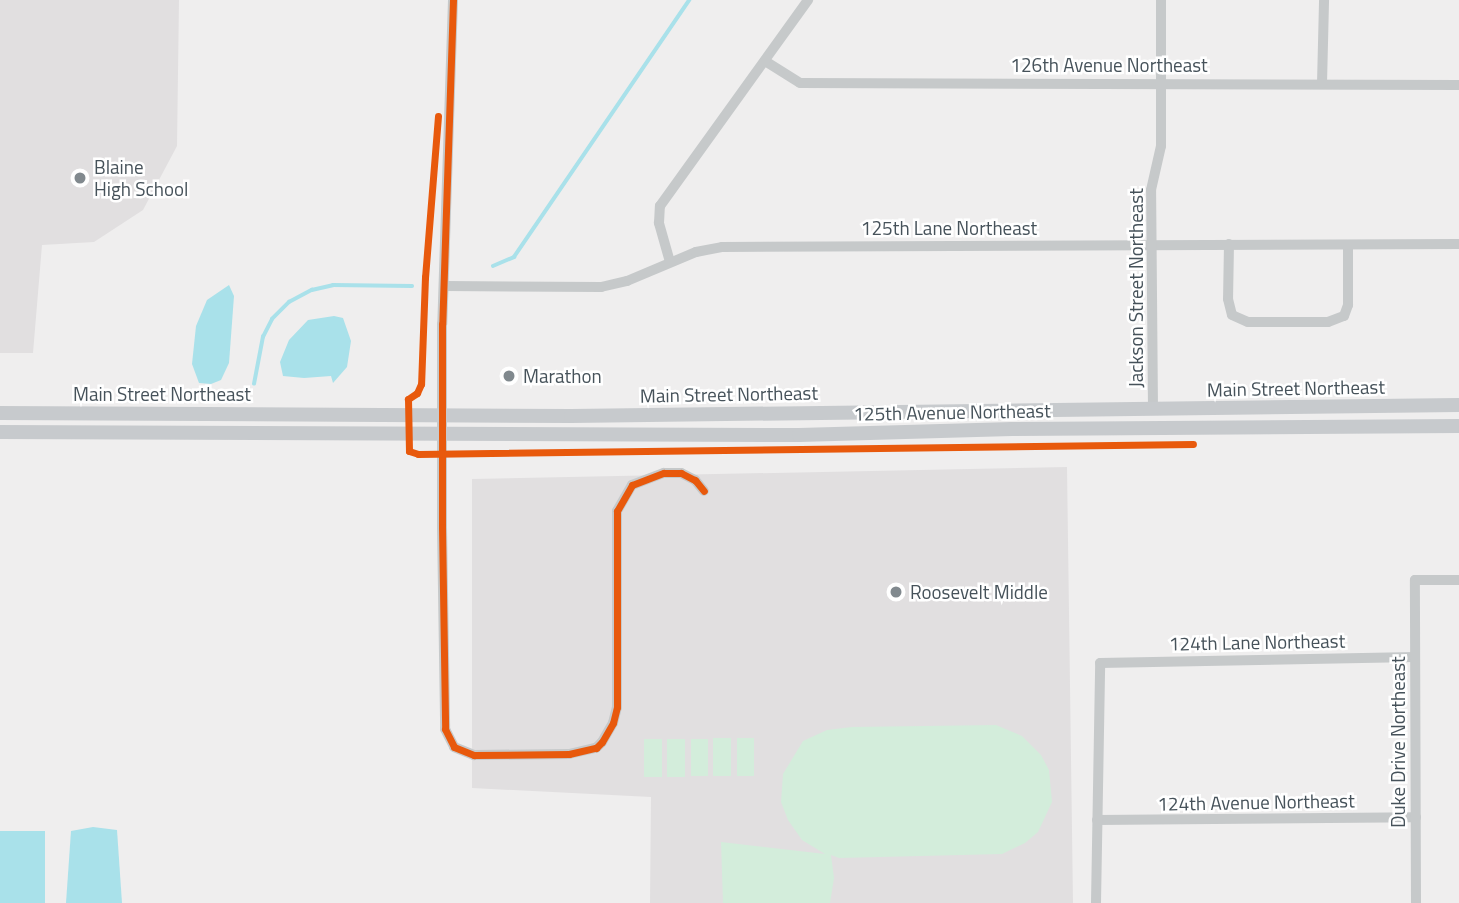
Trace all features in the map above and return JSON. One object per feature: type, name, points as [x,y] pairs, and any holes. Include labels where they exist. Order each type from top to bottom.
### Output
[{"type":"main road","name":"Main Street Northeast","points":[[0,413],[444,414],[1459,405]]},
{"type":"main road","name":"Main Street Northeast","points":[[1210,428],[1459,426]]},
{"type":"main road","name":"125th Avenue Northeast","points":[[443,435],[799,435],[1210,428]]},
{"type":"main road","name":"Main Street Northeast","points":[[0,432],[443,435]]},
{"type":"street","points":[[453,0],[442,324],[445,729],[454,747],[474,754],[569,754],[596,748],[602,742],[614,723],[617,707],[617,511],[632,485],[664,473],[681,473],[695,480],[704,491]]},
{"type":"street","points":[[670,262],[659,223],[660,206],[808,0]]},
{"type":"street","name":"Jackson Street Northeast","points":[[1153,409],[1152,190],[1161,146],[1161,0]]},
{"type":"street","points":[[1322,84],[1324,0]]},
{"type":"street","name":"126th Avenue Northeast","points":[[765,61],[800,83],[1459,85]]},
{"type":"street","points":[[1229,244],[1228,299],[1232,315],[1248,322],[1328,322],[1344,316],[1348,305],[1348,245]]},
{"type":"street","name":"125th Lane Northeast","points":[[445,286],[601,287],[627,281],[696,252],[722,247],[1459,244]]},
{"type":"street","name":"Duke Drive Northeast","points":[[1416,903],[1415,580],[1459,580]]},
{"type":"street","name":"124th Lane Northeast","points":[[1097,820],[1100,663],[1415,657]]},
{"type":"street","name":"124th Avenue Northeast","points":[[1097,820],[1416,817]]},
{"type":"street","points":[[1096,903],[1097,820]]},
{"type":"shaded area","name":"Blaine High School","points":[[0,0],[179,0],[177,146],[143,210],[94,242],[42,245],[33,353],[0,353]]},
{"type":"shaded area","points":[[1067,467],[1073,903],[650,903],[651,797],[472,788],[472,479]]},
{"type":"green space","points":[[996,725],[1022,736],[1041,755],[1049,770],[1052,802],[1038,832],[1025,843],[1002,854],[839,858],[831,855],[834,878],[830,903],[723,903],[721,842],[825,854],[802,840],[788,820],[781,802],[783,774],[803,741],[827,730],[852,727]]},
{"type":"green space","points":[[713,738],[731,738],[731,776],[713,776]]},
{"type":"green space","points":[[737,738],[754,738],[754,776],[737,776]]},
{"type":"green space","points":[[644,739],[662,739],[662,777],[644,777]]},
{"type":"green space","points":[[667,739],[685,739],[685,777],[667,777]]},
{"type":"green space","points":[[691,739],[708,739],[708,776],[691,776]]},
{"type":"water","points":[[229,285],[234,296],[229,363],[221,380],[211,384],[199,383],[192,364],[196,326],[207,300]]},
{"type":"water","points":[[334,316],[343,318],[351,341],[347,367],[333,383],[331,376],[283,376],[280,362],[289,340],[308,320]]},
{"type":"water","points":[[93,827],[117,830],[122,903],[66,903],[71,831]]},
{"type":"water","points":[[0,831],[45,831],[45,903],[0,903]]},
{"type":"waterway","points":[[493,266],[514,257],[689,0]]},
{"type":"waterway","points":[[254,384],[263,337],[272,319],[289,302],[312,290],[333,285],[412,286]]},
{"type":"cycle path","points":[[453,0],[442,324],[442,527],[445,729],[454,747],[474,755],[569,754],[596,748],[602,742],[613,723],[617,707],[617,511],[632,485],[664,473],[681,473],[695,480],[704,491]]},
{"type":"cycle path","points":[[438,116],[425,277],[421,384],[417,393],[408,399],[409,451],[418,454],[1193,444]]},
{"type":"place","name":"Blaine High School","points":[[80,178]]},
{"type":"place","name":"Marathon","points":[[509,376]]},
{"type":"place","name":"Roosevelt Middle","points":[[896,592]]}]
